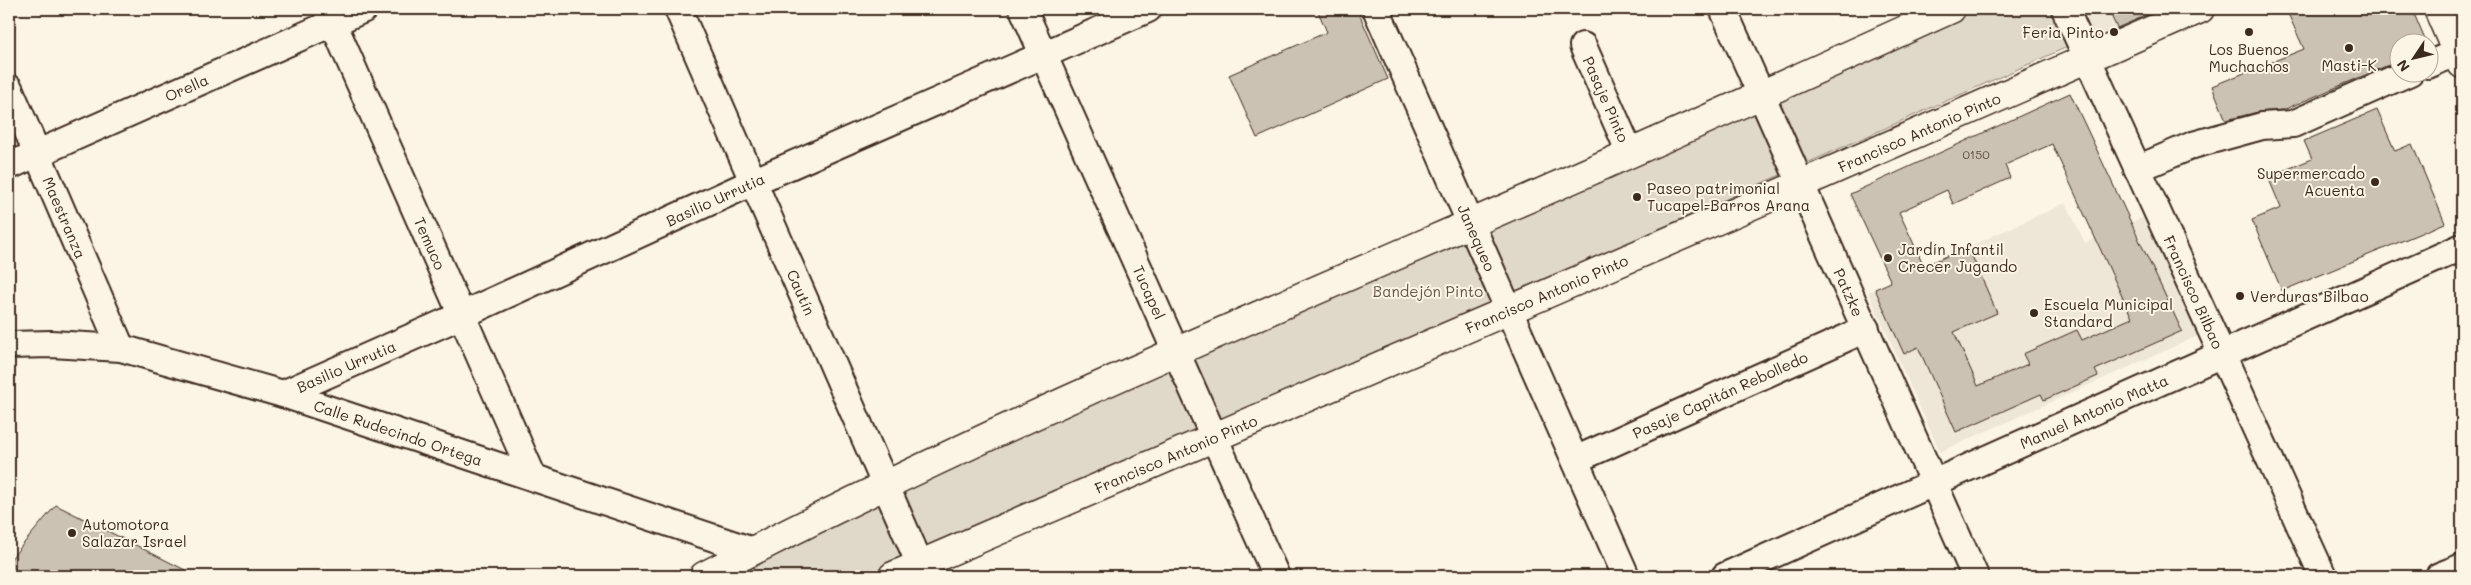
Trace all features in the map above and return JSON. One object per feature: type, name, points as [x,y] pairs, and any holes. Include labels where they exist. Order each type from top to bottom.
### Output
[{"type":"main road","points":[[704,576],[884,484],[1174,351],[1630,153],[1951,9]]},
{"type":"main road","name":"Francisco Antonio Pinto","points":[[893,576],[922,571],[1214,437],[1801,184],[2200,9]]},
{"type":"main road","points":[[2438,9],[2460,58]]},
{"type":"street","name":"Orella","points":[[9,166],[330,16],[364,9]]},
{"type":"street","name":"Cautín","points":[[678,9],[922,571]]},
{"type":"street","name":"Tucapel","points":[[1023,9],[1276,576]]},
{"type":"street","name":"Basilio Urrutia","points":[[283,394],[462,315],[753,182],[1148,9]]},
{"type":"street","name":"Janequeo","points":[[1375,9],[1626,576]]},
{"type":"street","name":"Patzke","points":[[1723,9],[1976,576]]},
{"type":"street","name":"Francisco Bilbao","points":[[2065,9],[2323,576]]},
{"type":"street","name":"Temuco","points":[[330,16],[533,477]]},
{"type":"street","name":"Pasaje Pinto","points":[[1583,46],[1630,153]]},
{"type":"street","points":[[2438,63],[2460,58]]},
{"type":"street","points":[[2138,169],[2193,145],[2262,126],[2293,124],[2388,82]]},
{"type":"street","name":"Maestranza","points":[[9,88],[121,348]]},
{"type":"street","name":"Manuel Antonio Matta","points":[[1725,576],[2462,246]]},
{"type":"street","name":"Pasaje Capitán Rebolledo","points":[[1575,460],[1866,329]]},
{"type":"street","name":"Calle Rudecindo Ortega","points":[[9,345],[121,348],[283,394],[753,551]]},
{"type":"street","points":[[2439,576],[2462,567]]},
{"type":"shaded area","name":"Feria Pinto","points":[[2074,9],[2196,9],[2094,54]]},
{"type":"shaded area","name":"Escuela Municipal Standard","points":[[2066,203],[2085,243],[2146,216],[2200,335],[1940,452],[1868,292]]},
{"type":"green space","name":"Bandejón Pinto","points":[[1975,9],[2059,9],[2074,44],[1455,320],[888,567],[863,576],[726,576],[857,507]]},
{"type":"building","points":[[1317,9],[1357,9],[1388,79],[1257,138],[1229,75],[1327,32]]},
{"type":"building","points":[[2108,9],[2161,9],[2117,28]]},
{"type":"building","points":[[2286,9],[2412,9],[2422,32],[2388,32],[2388,65],[2283,110],[2258,112],[2226,120],[2212,86],[2304,49]]},
{"type":"building","points":[[2070,93],[2182,331],[2095,370],[2098,376],[2044,400],[2041,394],[1956,432],[1918,347],[1904,354],[1875,289],[1891,282],[1850,194]],"holes":[[[2052,144],[2132,318],[2082,340],[2077,330],[2023,354],[2028,364],[1978,386],[1954,332],[1997,313],[1968,247],[1924,266],[1899,212],[1947,190],[1953,204],[2010,178],[2005,165]]]},
{"type":"building","points":[[2377,110],[2395,151],[2412,144],[2445,223],[2282,291],[2252,220],[2281,208],[2268,177],[2312,159],[2304,141]]},
{"type":"building","name":"Automotora Salazar Israel","points":[[56,505],[197,576],[9,576],[9,561]]},
{"type":"place","name":"Feria Pinto","points":[[2114,32]]},
{"type":"place","name":"Los Buenos Muchachos","points":[[2249,32]]},
{"type":"place","name":"Masti-K","points":[[2349,48]]},
{"type":"place","name":"Supermercado Acuenta","points":[[2375,182]]},
{"type":"place","name":"Paseo patrimonial Tucapel-Barros Arana","points":[[1637,197]]},
{"type":"place","name":"Jardín Infantil Crecer Jugando","points":[[1888,258]]},
{"type":"place","name":"Verduras Bilbao","points":[[2240,296]]},
{"type":"place","name":"Escuela Municipal Standard","points":[[2034,313]]},
{"type":"place","name":"Automotora Salazar Israel","points":[[72,533]]}]
